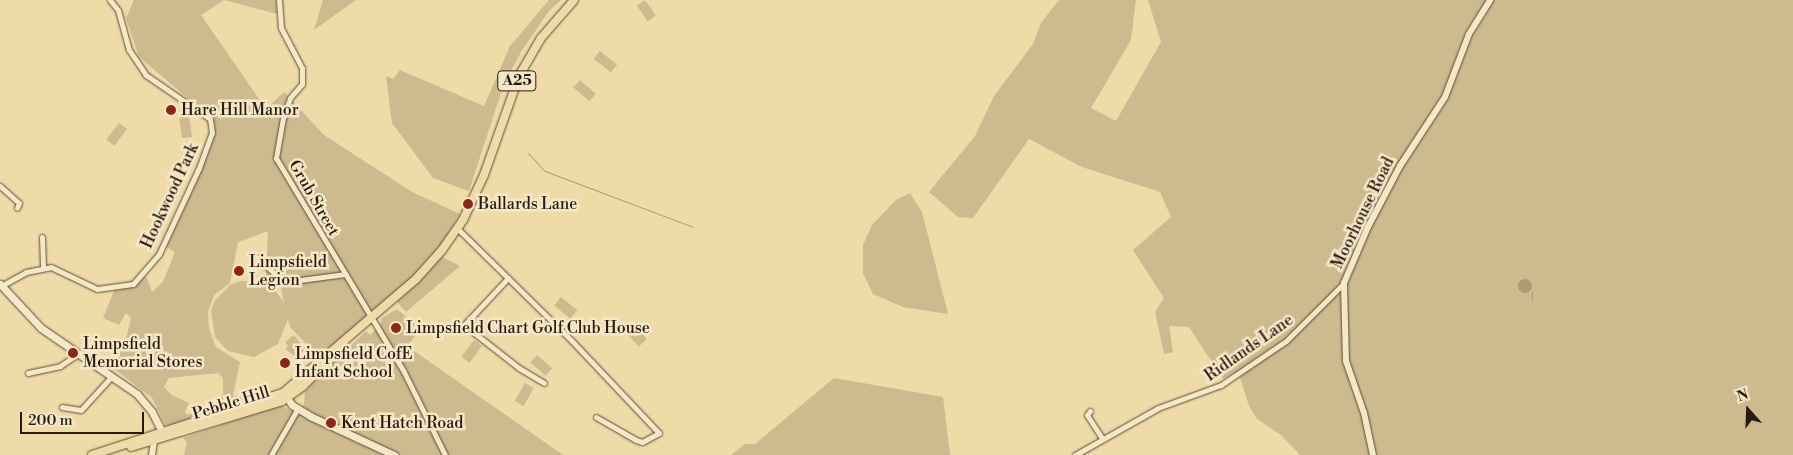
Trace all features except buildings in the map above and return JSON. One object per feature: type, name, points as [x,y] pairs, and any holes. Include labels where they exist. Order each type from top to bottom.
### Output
[{"type":"main road","name":"A25","points":[[288,393],[422,273],[458,229],[478,190],[519,76],[542,38],[574,0]]},
{"type":"main road","points":[[1,285],[41,328],[80,352],[112,376],[149,408],[158,437],[92,455]]},
{"type":"main road","points":[[288,393],[298,408],[394,455]]},
{"type":"main road","name":"Pebble Hill","points":[[158,437],[288,393]]},
{"type":"main road","name":"A25","points":[[103,455],[158,437]]},
{"type":"street","name":"Hookwood Park","points":[[43,267],[52,266],[93,288],[106,290],[134,284],[159,254],[200,168],[212,130],[210,119],[146,75],[129,50],[118,10],[110,0]]},
{"type":"street","name":"Grub Street","points":[[279,0],[281,28],[302,68],[302,84],[290,98],[283,118],[276,158],[345,274],[369,321],[404,372],[445,455]]},
{"type":"street","name":"Moorhouse Road","points":[[1373,455],[1364,414],[1346,361],[1344,283],[1368,227],[1400,166],[1445,97],[1469,34],[1490,0]]},
{"type":"street","points":[[0,186],[19,203],[17,208]]},
{"type":"street","points":[[458,229],[659,433],[642,442],[596,417]]},
{"type":"street","points":[[1,285],[26,272],[43,267],[42,237]]},
{"type":"street","points":[[257,258],[285,282],[345,274]]},
{"type":"street","points":[[508,278],[464,325],[519,368],[544,383]]},
{"type":"street","name":"Ridlands Lane","points":[[1075,455],[1158,408],[1221,385],[1286,341],[1344,283]]},
{"type":"street","points":[[28,373],[60,366],[80,352]]},
{"type":"street","points":[[62,407],[81,410],[112,376]]},
{"type":"street","points":[[271,455],[298,408]]},
{"type":"street","points":[[1080,417],[1089,413],[1102,438]]},
{"type":"street","points":[[152,455],[158,437]]},
{"type":"street","points":[[1087,449],[1092,455]]},
{"type":"shaded area","points":[[134,0],[224,0],[201,15],[266,109],[284,92],[324,135],[412,192],[460,214],[436,254],[460,266],[406,312],[393,297],[319,357],[290,327],[288,319],[278,344],[254,357],[228,351],[215,337],[211,310],[215,300],[230,285],[240,281],[262,282],[272,287],[284,302],[281,288],[266,278],[268,231],[238,242],[230,283],[214,295],[208,312],[209,329],[216,347],[240,362],[233,395],[247,399],[247,402],[169,426],[165,424],[152,398],[112,367],[126,339],[131,318],[126,313],[119,325],[103,318],[114,291],[133,286],[146,276],[152,292],[163,282],[175,252],[165,246],[188,200],[211,139],[209,116],[139,57],[126,18]],"holes":[[[218,373],[223,378],[223,394],[211,407],[188,415],[185,412],[189,403],[172,395],[164,387],[169,378]]]},
{"type":"shaded area","points":[[224,0],[276,0],[277,14]]},
{"type":"shaded area","points":[[323,0],[356,0],[314,30]]},
{"type":"shaded area","points":[[549,0],[561,0],[549,11],[521,52],[504,84],[469,191],[433,178],[392,123],[386,76],[393,79],[400,70],[484,106],[510,46]]},
{"type":"shaded area","points":[[645,0],[656,16],[648,21],[637,6]]},
{"type":"shaded area","points":[[1059,0],[1136,0],[1131,40],[1091,108],[1116,121],[1161,42],[1148,0],[1793,0],[1793,455],[1300,455],[1281,435],[1257,419],[1249,406],[1238,371],[1223,379],[1189,327],[1169,326],[1173,352],[1164,354],[1155,312],[1164,298],[1133,250],[1171,217],[1160,192],[1082,167],[1029,139],[973,218],[958,217],[929,192],[975,136],[994,96],[1033,44],[1041,23]]},
{"type":"shaded area","points":[[600,51],[617,65],[611,73],[594,59]]},
{"type":"shaded area","points":[[580,80],[596,94],[589,101],[573,88]]},
{"type":"shaded area","points":[[189,115],[192,137],[182,138],[179,116]]},
{"type":"shaded area","points":[[119,123],[127,129],[114,146],[106,140]]},
{"type":"shaded area","points":[[910,193],[922,212],[948,314],[903,307],[873,294],[863,273],[863,245],[872,225],[896,200]]},
{"type":"shaded area","points":[[1525,279],[1530,281],[1532,286],[1530,291],[1525,293],[1520,291],[1518,286],[1520,281]]},
{"type":"shaded area","points":[[561,297],[577,310],[570,319],[554,306]]},
{"type":"shaded area","points":[[397,309],[421,329],[407,346],[563,455],[184,455],[187,443],[183,438],[279,405],[299,414],[304,404],[305,391],[366,331],[370,335],[380,326],[382,318]]},
{"type":"shaded area","points":[[479,316],[492,328],[485,336],[472,323]]},
{"type":"shaded area","points":[[632,323],[647,339],[639,347],[624,331]]},
{"type":"shaded area","points":[[294,335],[306,350],[296,357],[285,349],[288,346],[285,342]]},
{"type":"shaded area","points":[[474,340],[482,346],[469,363],[461,357]]},
{"type":"shaded area","points":[[537,355],[552,368],[546,376],[530,363]]},
{"type":"shaded area","points":[[834,378],[943,397],[950,455],[731,455],[745,444],[755,444]]},
{"type":"shaded area","points":[[525,383],[534,388],[524,406],[515,401]]},
{"type":"waterway","points":[[528,153],[545,171],[693,227]]},
{"type":"waterway","points":[[1532,291],[1532,299]]},
{"type":"place","name":"Hare Hill Manor","points":[[171,110]]},
{"type":"place","name":"Ballards Lane","points":[[468,204]]},
{"type":"place","name":"Limpsfield Legion","points":[[239,271]]},
{"type":"place","name":"Limpsfield Chart Golf Club House","points":[[396,328]]},
{"type":"place","name":"Limpsfield Memorial Stores","points":[[73,353]]},
{"type":"place","name":"Limpsfield CofE Infant School","points":[[285,363]]},
{"type":"place","name":"Kent Hatch Road","points":[[331,423]]}]
